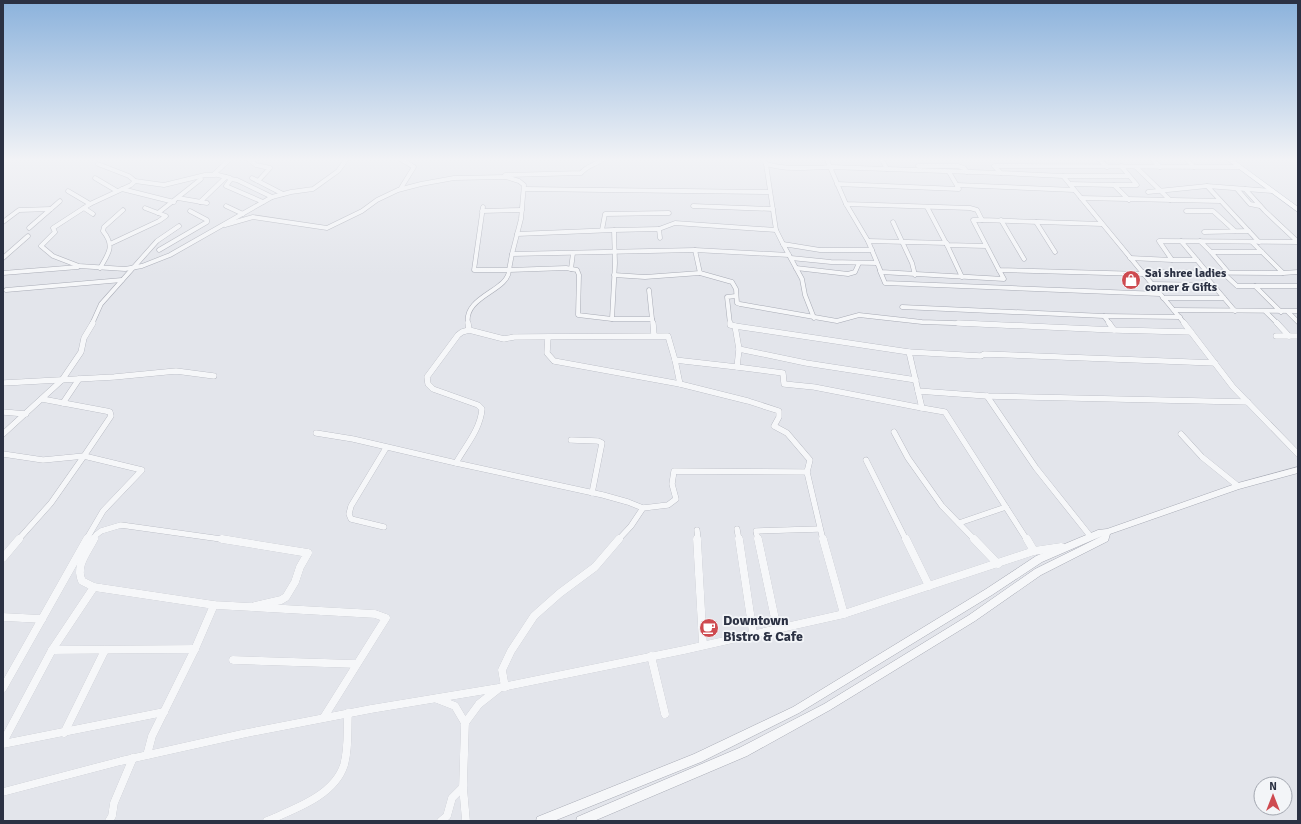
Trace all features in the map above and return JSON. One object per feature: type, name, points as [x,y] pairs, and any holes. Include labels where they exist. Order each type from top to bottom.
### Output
[{"type":"main road","points":[[1282,198],[1298,210]]},
{"type":"main road","points":[[1289,198],[1298,205]]},
{"type":"street","points":[[81,198],[90,204]]},
{"type":"street","points":[[102,198],[56,225],[53,228],[55,232],[41,246],[54,256],[74,265],[84,267],[131,269],[168,256],[269,198]]},
{"type":"street","points":[[161,198],[174,202]]},
{"type":"street","points":[[158,213],[178,198]]},
{"type":"street","points":[[180,198],[207,203]]},
{"type":"street","points":[[200,202],[204,198]]},
{"type":"street","points":[[254,198],[263,202]]},
{"type":"street","points":[[223,225],[230,225],[250,217],[327,228],[362,211],[373,202],[380,198]]},
{"type":"street","points":[[469,330],[466,319],[470,309],[506,280],[509,275],[524,198]]},
{"type":"street","points":[[771,198],[776,230],[802,279],[814,318]]},
{"type":"street","points":[[844,198],[868,241],[885,283],[1224,298]]},
{"type":"street","points":[[1081,198],[1174,310],[1233,387],[1298,454]]},
{"type":"street","points":[[1092,198],[1220,201]]},
{"type":"street","points":[[1218,198],[1259,242]]},
{"type":"street","points":[[1245,198],[1250,204],[1260,206]]},
{"type":"street","points":[[1253,198],[1298,242]]},
{"type":"street","points":[[29,228],[60,201]]},
{"type":"street","points":[[846,204],[970,208],[976,210],[982,220]]},
{"type":"street","points":[[226,206],[243,214]]},
{"type":"street","points":[[693,206],[773,209]]},
{"type":"street","points":[[927,207],[947,244],[962,277]]},
{"type":"street","points":[[3,222],[20,210],[51,208]]},
{"type":"street","points":[[84,208],[93,214]]},
{"type":"street","points":[[112,244],[165,217],[165,215],[145,208]]},
{"type":"street","points":[[522,210],[483,209],[474,270],[577,270],[579,275],[578,316],[612,319],[652,319]]},
{"type":"street","points":[[100,268],[111,249],[112,244],[110,238],[104,231],[104,227],[123,210]]},
{"type":"street","points":[[159,250],[207,222],[207,220],[190,211]]},
{"type":"street","points":[[1186,211],[1213,211],[1235,231]]},
{"type":"street","points":[[602,230],[605,214],[669,213]]},
{"type":"street","points":[[880,270],[881,272],[894,274],[1004,279],[972,220],[1102,224]]},
{"type":"street","points":[[1001,220],[1024,259]]},
{"type":"street","points":[[893,222],[915,275]]},
{"type":"street","points":[[1036,222],[1055,252]]},
{"type":"street","points":[[517,234],[602,230],[659,230],[675,223],[776,230]]},
{"type":"street","points":[[203,225],[214,230]]},
{"type":"street","points":[[3,434],[62,380],[81,352],[84,338],[97,316],[101,304],[150,248],[157,241],[177,228],[187,233]]},
{"type":"street","points":[[612,319],[616,251],[614,230]]},
{"type":"street","points":[[659,230],[660,238]]},
{"type":"street","points":[[1204,232],[1249,231]]},
{"type":"street","points":[[3,258],[28,236]]},
{"type":"street","points":[[868,241],[986,246]]},
{"type":"street","points":[[1172,260],[1159,241],[1298,242]]},
{"type":"street","points":[[1181,241],[1197,260],[1213,285],[1235,311]]},
{"type":"street","points":[[1200,241],[1228,272]]},
{"type":"street","points":[[1252,242],[1283,273]]},
{"type":"street","points":[[783,244],[820,250],[872,250]]},
{"type":"street","points":[[150,248],[159,250],[168,256]]},
{"type":"street","points":[[512,254],[695,250],[790,256],[858,263],[877,263]]},
{"type":"street","points":[[695,250],[700,273]]},
{"type":"street","points":[[1210,252],[1262,252]]},
{"type":"street","points":[[571,269],[573,253]]},
{"type":"street","points":[[1130,258],[1197,260]]},
{"type":"street","points":[[796,268],[848,274],[857,270],[858,263]]},
{"type":"street","points":[[3,273],[84,267]]},
{"type":"street","points":[[999,270],[1142,273],[1298,272]]},
{"type":"street","points":[[1222,272],[1237,286],[1298,286]]},
{"type":"street","points":[[614,275],[645,277],[700,273],[732,282],[736,289],[737,303],[837,321],[859,315],[922,322],[1191,332]]},
{"type":"street","points":[[6,290],[122,280]]},
{"type":"street","points":[[1152,284],[1213,285]]},
{"type":"street","points":[[1255,286],[1281,312]]},
{"type":"street","points":[[649,290],[654,335]]},
{"type":"street","points":[[736,296],[727,297],[730,325],[909,352],[974,356],[981,356],[984,354],[1215,363]]},
{"type":"street","points":[[902,307],[1180,318]]},
{"type":"street","points":[[1174,310],[1298,312]]},
{"type":"street","points":[[1266,312],[1289,336]]},
{"type":"street","points":[[1288,312],[1298,322]]},
{"type":"street","points":[[1104,316],[1114,330]]},
{"type":"street","points":[[735,326],[739,349],[737,367]]},
{"type":"street","points":[[456,463],[476,430],[482,416],[482,410],[478,405],[433,389],[428,384],[427,377],[458,335],[469,330],[504,339],[514,337],[668,336],[680,384]]},
{"type":"street","points":[[1276,336],[1298,336]]},
{"type":"street","points":[[548,337],[547,354],[554,361],[680,384],[748,401],[779,411],[779,417],[774,426],[787,433],[810,460],[807,472],[829,565],[844,614]]},
{"type":"street","points":[[739,349],[806,363],[916,380]]},
{"type":"street","points":[[909,352],[922,408]]},
{"type":"street","points":[[675,360],[783,373],[784,384],[814,387],[945,412],[1034,551]]},
{"type":"street","points":[[3,383],[79,379],[176,371],[214,376]]},
{"type":"street","points":[[63,403],[79,379]]},
{"type":"street","points":[[918,391],[987,396],[1248,402]]},
{"type":"street","points":[[987,396],[1006,426],[1062,504],[1091,537]]},
{"type":"street","points":[[3,558],[51,503],[111,416],[111,413],[106,411],[42,399]]},
{"type":"street","points":[[3,412],[26,414]]},
{"type":"street","points":[[894,432],[908,458],[938,500],[998,564]]},
{"type":"street","points":[[316,433],[353,439],[386,448],[529,477],[592,492],[634,504],[642,508],[668,505],[676,499],[672,484],[674,471],[807,472]]},
{"type":"street","points":[[1181,434],[1202,457],[1238,486]]},
{"type":"street","points":[[571,440],[598,441],[602,443],[592,492]]},
{"type":"street","points":[[384,527],[351,519],[349,514],[351,506],[386,448]]},
{"type":"street","points":[[3,454],[43,460],[84,456],[142,470],[103,511],[3,688]]},
{"type":"street","points":[[866,460],[929,586]]},
{"type":"street","points":[[541,821],[696,758],[796,710],[952,615],[1039,559],[1098,533],[1107,532],[1238,486],[1298,470]]},
{"type":"street","points":[[959,523],[1006,507]]},
{"type":"street","points":[[502,687],[502,670],[511,651],[534,616],[560,593],[595,567],[631,526],[642,508]]},
{"type":"street","points":[[249,608],[284,598],[295,582],[300,567],[308,553],[164,530],[121,525],[96,535],[80,565],[79,574],[82,581],[94,587],[214,605],[249,608],[375,614],[386,618],[324,717]]},
{"type":"street","points":[[737,529],[753,633]]},
{"type":"street","points":[[777,628],[756,531],[820,529]]},
{"type":"street","points":[[698,530],[703,645]]},
{"type":"street","points":[[581,821],[743,752],[827,707],[960,624],[1038,572],[1105,539],[1107,532]]},
{"type":"street","points":[[3,792],[133,758],[324,717],[502,687],[844,614],[1034,551],[1069,546]]},
{"type":"street","points":[[3,743],[52,650],[94,587]]},
{"type":"street","points":[[147,755],[152,736],[195,649],[214,605]]},
{"type":"street","points":[[952,615],[960,624]]},
{"type":"street","points":[[3,617],[42,619]]},
{"type":"street","points":[[52,650],[195,649]]},
{"type":"street","points":[[64,733],[105,650]]},
{"type":"street","points":[[652,656],[665,714]]},
{"type":"street","points":[[233,660],[356,664]]},
{"type":"street","points":[[465,724],[478,704],[502,687]]},
{"type":"street","points":[[437,699],[455,706],[465,724],[463,787],[466,821]]},
{"type":"street","points":[[3,743],[64,733],[164,712]]},
{"type":"street","points":[[267,821],[318,795],[332,785],[341,772],[345,757],[348,713]]},
{"type":"street","points":[[109,821],[112,816],[114,803],[133,758]]},
{"type":"street","points":[[441,821],[447,816],[452,798],[463,787]]},
{"type":"place","name":"Sai shree ladies corner & Gifts","points":[[1131,280]]},
{"type":"place","name":"Downtown Bistro & Cafe","points":[[709,628]]}]
